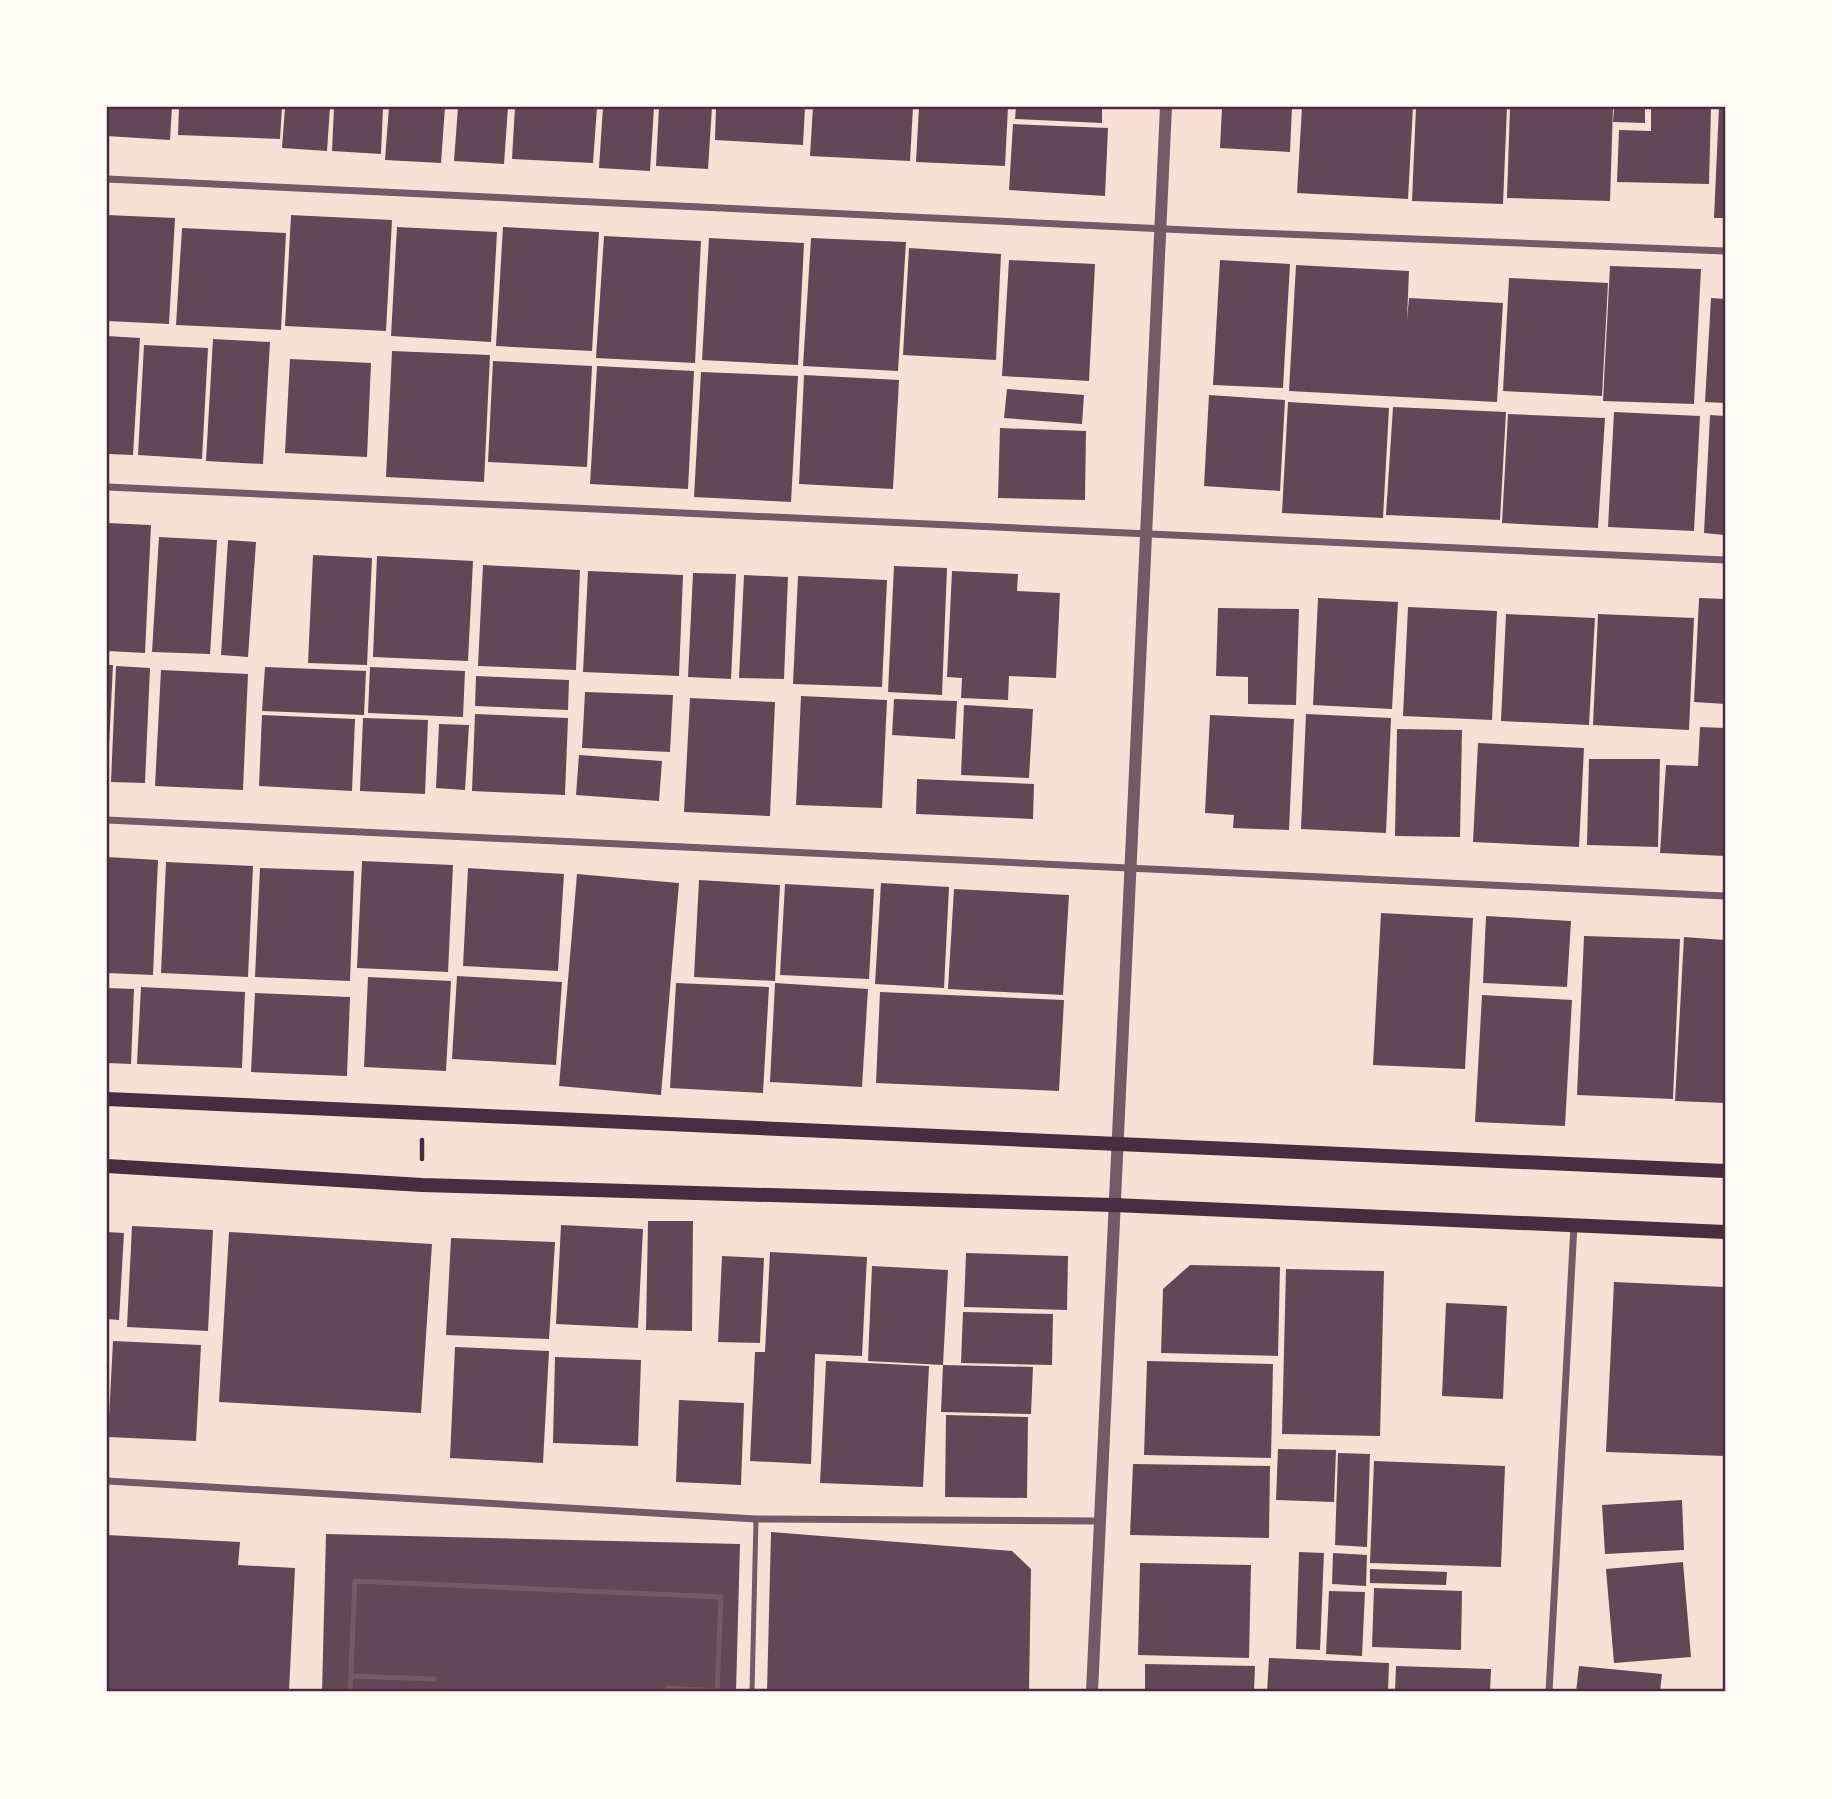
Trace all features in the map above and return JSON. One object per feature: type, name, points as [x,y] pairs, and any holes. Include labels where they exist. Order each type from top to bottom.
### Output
[{"type":"main road","points":[[107,1099],[1725,1171]]},
{"type":"main road","points":[[107,1166],[422,1185],[1114,1205],[1725,1232]]},
{"type":"street","points":[[1092,1692],[1166,107]]},
{"type":"street","points":[[107,179],[1160,229],[1725,251]]},
{"type":"street","points":[[107,487],[1725,560]]},
{"type":"street","points":[[107,820],[1725,895]]},
{"type":"street","points":[[1549,1692],[1574,1225]]},
{"type":"street","points":[[107,1481],[756,1518],[1099,1521]]},
{"type":"lane","points":[[752,1692],[756,1518]]},
{"type":"lane","points":[[350,1692],[355,1581],[721,1597],[717,1691],[667,1688]]},
{"type":"lane","points":[[351,1676],[434,1679]]},
{"type":"path","points":[[422,1114],[422,1185]]},
{"type":"building","points":[[107,107],[172,107],[170,140],[107,136]]},
{"type":"building","points":[[179,107],[282,107],[280,139],[178,135]]},
{"type":"building","points":[[285,107],[330,107],[327,151],[282,148]]},
{"type":"building","points":[[334,107],[383,107],[381,154],[332,151]]},
{"type":"building","points":[[389,107],[445,107],[441,163],[385,160]]},
{"type":"building","points":[[458,107],[508,107],[504,164],[454,161]]},
{"type":"building","points":[[515,107],[597,107],[593,163],[512,159]]},
{"type":"building","points":[[603,107],[654,107],[650,171],[599,168]]},
{"type":"building","points":[[659,107],[712,107],[708,169],[656,166]]},
{"type":"building","points":[[716,107],[805,107],[803,145],[715,140]]},
{"type":"building","points":[[813,107],[913,107],[910,161],[810,156]]},
{"type":"building","points":[[919,107],[1008,107],[1005,166],[916,162]]},
{"type":"building","points":[[1016,107],[1102,107],[1102,123],[1015,119]]},
{"type":"building","points":[[1222,107],[1292,107],[1290,152],[1220,148]]},
{"type":"building","points":[[1302,107],[1413,107],[1408,199],[1297,193]]},
{"type":"building","points":[[1416,107],[1507,107],[1503,204],[1412,201]]},
{"type":"building","points":[[1510,107],[1613,107],[1610,201],[1507,198]]},
{"type":"building","points":[[1614,107],[1645,107],[1645,123],[1613,122]]},
{"type":"building","points":[[1651,107],[1711,107],[1709,184],[1617,182],[1619,130],[1651,131]]},
{"type":"building","points":[[1719,107],[1725,107],[1725,218],[1714,218]]},
{"type":"building","points":[[1013,124],[1108,128],[1105,196],[1009,190]]},
{"type":"building","points":[[107,215],[175,218],[169,324],[107,321]]},
{"type":"building","points":[[291,215],[392,220],[386,331],[285,326]]},
{"type":"building","points":[[397,227],[497,232],[491,342],[391,336]]},
{"type":"building","points":[[503,227],[599,232],[592,351],[496,346]]},
{"type":"building","points":[[182,228],[286,233],[281,330],[176,325]]},
{"type":"building","points":[[604,236],[701,241],[695,363],[596,358]]},
{"type":"building","points":[[709,238],[804,243],[798,365],[702,360]]},
{"type":"building","points":[[811,238],[906,242],[898,371],[803,366]]},
{"type":"building","points":[[909,248],[1001,254],[996,360],[903,355]]},
{"type":"building","points":[[1009,260],[1095,264],[1089,381],[1002,376]]},
{"type":"building","points":[[1220,260],[1290,264],[1283,388],[1213,385]]},
{"type":"building","points":[[1296,265],[1409,271],[1407,320],[1409,298],[1503,303],[1497,402],[1289,391]]},
{"type":"building","points":[[1610,266],[1701,269],[1694,404],[1603,401]]},
{"type":"building","points":[[1509,278],[1608,283],[1602,396],[1503,391]]},
{"type":"building","points":[[1711,298],[1725,299],[1725,403],[1705,402]]},
{"type":"building","points":[[107,336],[140,338],[133,455],[107,454]]},
{"type":"building","points":[[213,339],[270,342],[263,464],[206,461]]},
{"type":"building","points":[[144,345],[208,348],[202,459],[138,455]]},
{"type":"building","points":[[392,351],[490,355],[484,482],[386,477]]},
{"type":"building","points":[[290,359],[371,363],[367,457],[285,453]]},
{"type":"building","points":[[493,361],[592,366],[587,467],[488,462]]},
{"type":"building","points":[[597,366],[694,371],[688,489],[590,484]]},
{"type":"building","points":[[701,372],[798,376],[791,502],[694,497]]},
{"type":"building","points":[[804,375],[899,380],[893,489],[799,484]]},
{"type":"building","points":[[1007,389],[1084,395],[1082,424],[1004,418]]},
{"type":"building","points":[[1209,395],[1285,400],[1280,491],[1204,486]]},
{"type":"building","points":[[1288,402],[1389,408],[1383,518],[1282,513]]},
{"type":"building","points":[[1393,407],[1506,412],[1500,520],[1386,515]]},
{"type":"building","points":[[1614,412],[1700,416],[1694,531],[1608,527]]},
{"type":"building","points":[[1508,414],[1605,418],[1598,528],[1502,523]]},
{"type":"building","points":[[1710,415],[1725,416],[1725,535],[1704,533]]},
{"type":"building","points":[[1000,428],[1086,431],[1085,500],[998,498]]},
{"type":"building","points":[[107,523],[151,525],[145,653],[107,651]]},
{"type":"building","points":[[159,537],[217,540],[210,654],[152,652]]},
{"type":"building","points":[[228,540],[256,542],[248,657],[221,655]]},
{"type":"building","points":[[313,555],[372,558],[367,665],[308,663]]},
{"type":"building","points":[[377,556],[473,561],[468,661],[373,657]]},
{"type":"building","points":[[483,565],[580,570],[576,670],[478,666]]},
{"type":"building","points":[[894,566],[947,568],[942,695],[888,692]]},
{"type":"building","points":[[588,571],[683,575],[679,676],[583,672]]},
{"type":"building","points":[[952,571],[1018,574],[1017,591],[1060,593],[1056,678],[1009,676],[1008,700],[961,698],[962,678],[947,677]]},
{"type":"building","points":[[693,573],[736,574],[731,679],[688,677]]},
{"type":"building","points":[[744,575],[788,577],[784,679],[739,678]]},
{"type":"building","points":[[798,576],[887,580],[882,687],[793,684]]},
{"type":"building","points":[[1318,598],[1398,602],[1392,709],[1313,705]]},
{"type":"building","points":[[1699,598],[1725,599],[1725,704],[1694,702]]},
{"type":"building","points":[[1408,607],[1497,611],[1492,720],[1403,716]]},
{"type":"building","points":[[1218,608],[1299,609],[1296,705],[1248,704],[1248,677],[1216,676]]},
{"type":"building","points":[[1506,614],[1595,618],[1589,725],[1501,721]]},
{"type":"building","points":[[1598,614],[1694,618],[1689,730],[1593,725]]},
{"type":"building","points":[[107,665],[113,665],[109,746],[107,746]]},
{"type":"building","points":[[116,666],[150,668],[145,783],[111,782]]},
{"type":"building","points":[[265,667],[366,671],[364,715],[262,711]]},
{"type":"building","points":[[370,667],[465,671],[463,717],[368,713]]},
{"type":"building","points":[[161,670],[248,674],[243,790],[155,786]]},
{"type":"building","points":[[476,676],[569,680],[568,710],[475,706]]},
{"type":"building","points":[[585,692],[673,695],[670,752],[582,748]]},
{"type":"building","points":[[801,696],[887,700],[882,808],[796,805]]},
{"type":"building","points":[[690,698],[775,702],[770,816],[684,812]]},
{"type":"building","points":[[894,699],[957,701],[955,739],[892,735]]},
{"type":"building","points":[[964,705],[1033,709],[1029,778],[961,775]]},
{"type":"building","points":[[475,714],[568,718],[565,795],[472,791]]},
{"type":"building","points":[[1306,714],[1391,718],[1386,833],[1301,829]]},
{"type":"building","points":[[262,715],[355,719],[352,791],[259,786]]},
{"type":"building","points":[[1210,715],[1294,719],[1289,830],[1233,828],[1234,815],[1205,813]]},
{"type":"building","points":[[363,718],[428,720],[425,794],[360,791]]},
{"type":"building","points":[[439,724],[469,725],[465,790],[436,788]]},
{"type":"building","points":[[1700,727],[1725,728],[1725,856],[1660,853],[1666,765],[1698,766]]},
{"type":"building","points":[[1397,729],[1462,730],[1460,837],[1395,836]]},
{"type":"building","points":[[1478,743],[1584,748],[1579,847],[1473,842]]},
{"type":"building","points":[[579,755],[662,761],[659,801],[576,795]]},
{"type":"building","points":[[1589,759],[1660,759],[1658,847],[1587,845]]},
{"type":"building","points":[[917,779],[1034,784],[1033,819],[916,814]]},
{"type":"building","points":[[107,857],[158,860],[153,975],[107,973]]},
{"type":"building","points":[[362,861],[453,865],[448,972],[357,968]]},
{"type":"building","points":[[166,862],[253,866],[248,977],[161,973]]},
{"type":"building","points":[[260,868],[354,871],[350,981],[255,977]]},
{"type":"building","points":[[468,868],[564,874],[558,971],[463,966]]},
{"type":"building","points":[[577,874],[679,883],[661,1095],[559,1086]]},
{"type":"building","points":[[699,880],[780,885],[775,981],[694,977]]},
{"type":"building","points":[[881,883],[949,887],[944,988],[875,984]]},
{"type":"building","points":[[785,884],[874,889],[869,979],[780,975]]},
{"type":"building","points":[[954,889],[1069,895],[1063,995],[948,989]]},
{"type":"building","points":[[1381,913],[1473,918],[1465,1069],[1373,1065]]},
{"type":"building","points":[[1486,916],[1571,921],[1567,987],[1483,983]]},
{"type":"building","points":[[1584,936],[1680,939],[1673,1099],[1577,1095]]},
{"type":"building","points":[[1684,937],[1725,940],[1725,1103],[1675,1101]]},
{"type":"building","points":[[457,976],[562,982],[556,1065],[452,1059]]},
{"type":"building","points":[[368,977],[451,981],[446,1071],[364,1067]]},
{"type":"building","points":[[676,983],[769,987],[763,1093],[670,1088]]},
{"type":"building","points":[[775,983],[868,989],[862,1087],[770,1082]]},
{"type":"building","points":[[141,987],[245,992],[242,1068],[137,1064]]},
{"type":"building","points":[[107,988],[134,989],[131,1064],[107,1063]]},
{"type":"building","points":[[880,992],[1064,1000],[1059,1091],[876,1083]]},
{"type":"building","points":[[255,993],[350,997],[347,1076],[251,1072]]},
{"type":"building","points":[[1482,995],[1572,1000],[1565,1126],[1475,1122]]},
{"type":"building","points":[[648,1221],[693,1221],[692,1331],[646,1330]]},
{"type":"building","points":[[561,1225],[643,1229],[638,1328],[556,1324]]},
{"type":"building","points":[[132,1226],[213,1230],[208,1331],[127,1327]]},
{"type":"building","points":[[107,1232],[124,1233],[119,1320],[107,1319]]},
{"type":"building","points":[[229,1232],[432,1244],[421,1413],[219,1402]]},
{"type":"building","points":[[451,1238],[555,1242],[549,1339],[446,1335]]},
{"type":"building","points":[[770,1252],[867,1257],[862,1356],[815,1354],[811,1464],[750,1461],[755,1352],[765,1352]]},
{"type":"building","points":[[966,1253],[1068,1256],[1067,1310],[964,1307]]},
{"type":"building","points":[[722,1256],[764,1258],[760,1343],[718,1342]]},
{"type":"building","points":[[1190,1265],[1280,1267],[1278,1356],[1161,1353],[1163,1289]]},
{"type":"building","points":[[872,1266],[948,1270],[943,1365],[868,1361]]},
{"type":"building","points":[[1286,1269],[1384,1271],[1380,1436],[1282,1434]]},
{"type":"building","points":[[1614,1282],[1725,1287],[1725,1456],[1606,1452]]},
{"type":"building","points":[[1446,1303],[1507,1306],[1503,1399],[1442,1396]]},
{"type":"building","points":[[963,1312],[1053,1314],[1052,1365],[961,1363]]},
{"type":"building","points":[[113,1341],[201,1345],[196,1441],[108,1437]]},
{"type":"building","points":[[455,1347],[549,1351],[543,1463],[450,1458]]},
{"type":"building","points":[[555,1357],[641,1360],[638,1446],[553,1443]]},
{"type":"building","points":[[826,1361],[929,1366],[923,1487],[820,1483]]},
{"type":"building","points":[[1147,1361],[1273,1364],[1271,1458],[1144,1455]]},
{"type":"building","points":[[943,1365],[1033,1367],[1031,1414],[941,1412]]},
{"type":"building","points":[[679,1400],[744,1403],[741,1485],[676,1482]]},
{"type":"building","points":[[946,1415],[1028,1417],[1027,1498],[945,1497]]},
{"type":"building","points":[[1278,1449],[1336,1450],[1334,1502],[1276,1500]]},
{"type":"building","points":[[1338,1453],[1370,1454],[1367,1547],[1335,1545]]},
{"type":"building","points":[[1374,1461],[1505,1466],[1501,1567],[1370,1563]]},
{"type":"building","points":[[1133,1464],[1270,1466],[1269,1538],[1130,1535]]},
{"type":"building","points":[[1682,1500],[1684,1550],[1605,1554],[1602,1505]]},
{"type":"building","points":[[771,1532],[1012,1551],[1031,1569],[1029,1692],[767,1692]]},
{"type":"building","points":[[326,1534],[740,1544],[736,1692],[322,1692]]},
{"type":"building","points":[[107,1535],[240,1542],[238,1565],[295,1568],[289,1692],[107,1692]]},
{"type":"building","points":[[1299,1552],[1324,1553],[1320,1650],[1296,1649]]},
{"type":"building","points":[[1333,1553],[1367,1555],[1366,1586],[1332,1584]]},
{"type":"building","points":[[1683,1562],[1691,1657],[1614,1663],[1606,1569]]},
{"type":"building","points":[[1140,1563],[1251,1565],[1249,1658],[1138,1655]]},
{"type":"building","points":[[1370,1569],[1447,1572],[1446,1585],[1370,1583]]},
{"type":"building","points":[[1374,1588],[1462,1591],[1461,1650],[1372,1647]]},
{"type":"building","points":[[1329,1591],[1365,1592],[1362,1656],[1326,1654]]},
{"type":"building","points":[[1269,1658],[1389,1663],[1388,1692],[1267,1692]]},
{"type":"building","points":[[1145,1664],[1255,1666],[1254,1692],[1145,1692]]},
{"type":"building","points":[[1396,1666],[1491,1669],[1490,1692],[1395,1692]]},
{"type":"building","points":[[1579,1666],[1662,1674],[1660,1692],[1576,1692]]}]
